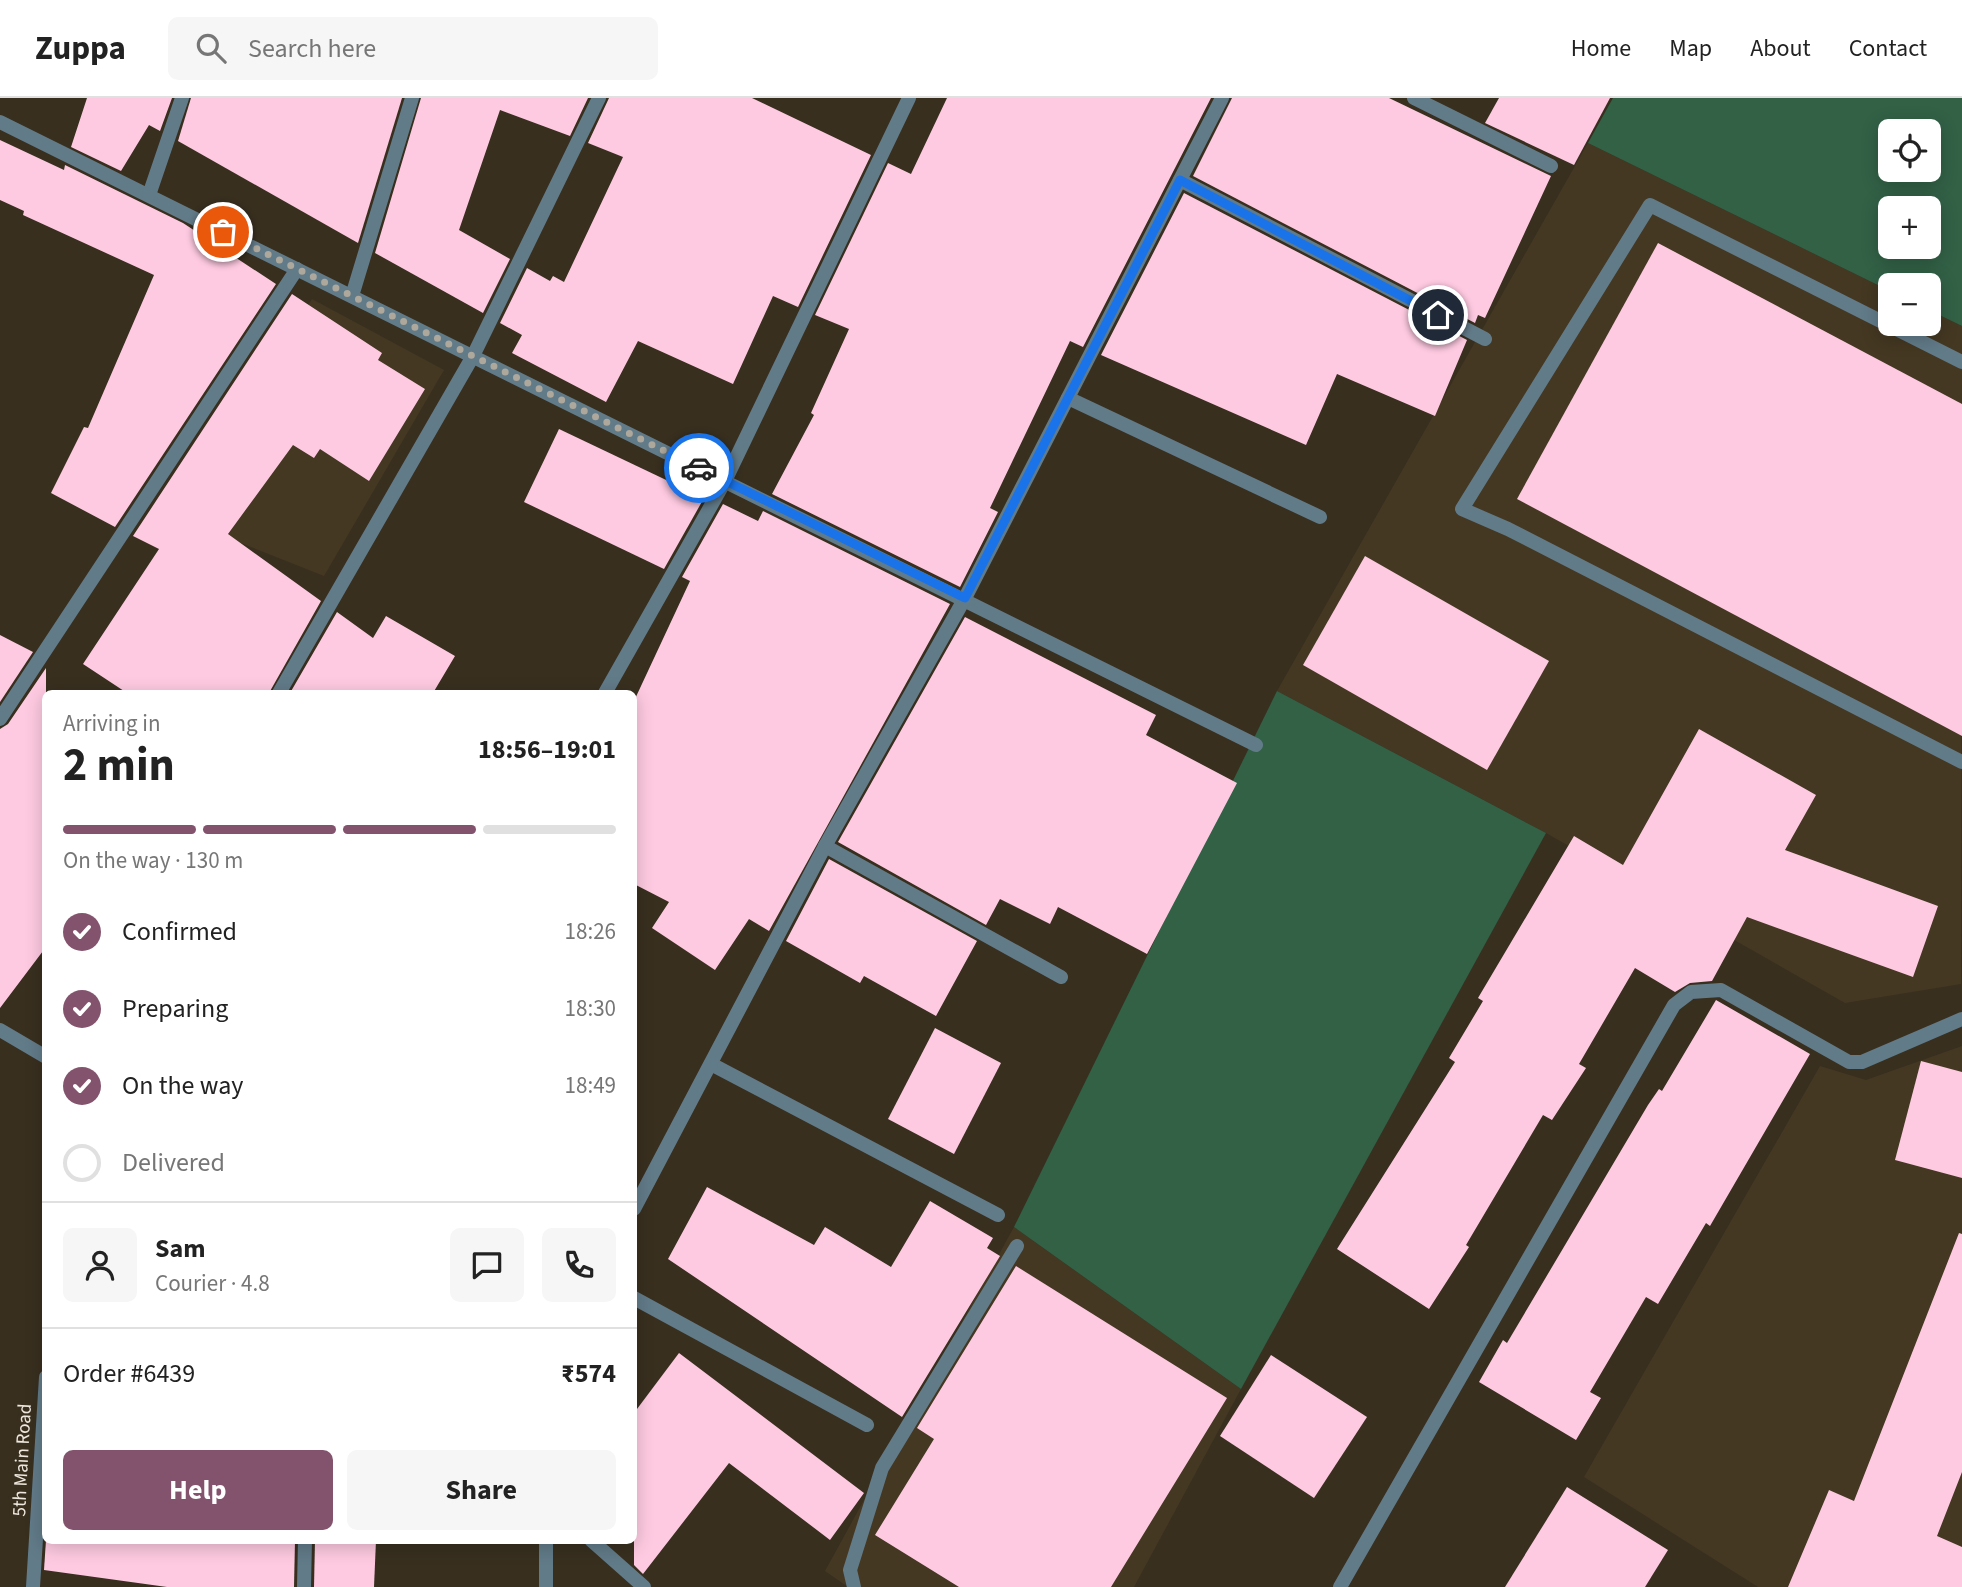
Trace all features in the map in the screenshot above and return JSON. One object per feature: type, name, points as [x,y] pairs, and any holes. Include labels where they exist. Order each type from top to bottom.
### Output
[{"type":"street","points":[[149,195],[182,98]]},
{"type":"street","points":[[352,296],[412,98]]},
{"type":"street","points":[[281,690],[473,356],[598,98]]},
{"type":"street","points":[[606,690],[725,481],[909,98]]},
{"type":"street","points":[[637,1203],[825,846],[965,598],[1222,98]]},
{"type":"street","points":[[1414,98],[1551,166]]},
{"type":"street","points":[[0,122],[965,598],[1256,745]]},
{"type":"street","points":[[1180,180],[1485,339]]},
{"type":"street","points":[[1962,362],[1650,205],[1462,509],[1520,535],[1962,762]]},
{"type":"street","points":[[0,719],[297,269]]},
{"type":"street","points":[[1068,398],[1320,517]]},
{"type":"street","points":[[825,846],[1061,977]]},
{"type":"street","points":[[1340,1587],[1674,1005],[1691,992],[1721,990],[1849,1062],[1862,1062],[1962,1019]]},
{"type":"street","points":[[0,1030],[42,1055]]},
{"type":"street","points":[[711,1064],[998,1215]]},
{"type":"street","points":[[854,1587],[850,1570],[882,1468],[1017,1246]]},
{"type":"street","points":[[637,1300],[867,1425]]},
{"type":"street","name":"5th Main Road","points":[[33,1587],[42,1442]]},
{"type":"street","points":[[304,1587],[305,1544]]},
{"type":"street","points":[[546,1544],[546,1587]]},
{"type":"street","points":[[596,1544],[644,1587]]},
{"type":"shaded area","points":[[1588,143],[1878,285],[1878,336],[1941,336],[1941,316],[1962,326],[1961,984],[1845,1003],[1546,833],[1277,691]]},
{"type":"shaded area","points":[[312,299],[444,370],[324,576],[165,513]]},
{"type":"shaded area","points":[[1962,1046],[1962,1587],[1758,1587],[1584,1477],[1820,1066],[1866,1080]]},
{"type":"shaded area","points":[[1014,1227],[1241,1389],[1134,1587],[848,1587],[825,1571]]},
{"type":"green space","points":[[1613,98],[1962,98],[1962,326],[1941,316],[1941,273],[1878,273],[1878,285],[1588,143]]},
{"type":"green space","points":[[1277,691],[1546,833],[1241,1389],[1014,1227]]},
{"type":"building","points":[[87,98],[172,98],[160,131],[149,125],[121,171],[71,147]]},
{"type":"building","points":[[191,98],[402,98],[358,243],[178,141]]},
{"type":"building","points":[[421,98],[588,98],[570,136],[500,110],[459,230],[510,259],[483,313],[375,253]]},
{"type":"building","points":[[609,98],[752,98],[871,155],[798,307],[773,296],[733,384],[638,341],[606,402],[512,353],[522,335],[500,323],[527,268],[550,281],[553,276],[564,282],[623,157],[588,143]]},
{"type":"building","points":[[947,98],[1211,98],[1083,347],[1070,341],[990,508],[998,512],[960,587],[772,494],[814,415],[811,413],[849,329],[815,315],[888,163],[911,174]]},
{"type":"building","points":[[1232,98],[1389,98],[1551,176],[1485,318],[1478,315],[1475,323],[1193,176]]},
{"type":"building","points":[[1499,98],[1610,98],[1574,165],[1485,123]]},
{"type":"building","points":[[0,140],[64,170],[65,165],[183,223],[276,284],[115,527],[51,493],[84,427],[88,428],[154,275],[23,215],[24,211],[0,200]]},
{"type":"building","points":[[1184,193],[1467,340],[1435,416],[1337,374],[1306,445],[1101,355]]},
{"type":"building","points":[[1658,243],[1962,404],[1962,736],[1517,499]]},
{"type":"building","points":[[292,294],[382,353],[378,360],[425,389],[369,481],[320,449],[314,458],[293,445],[228,534],[321,601],[271,690],[122,690],[83,664],[159,549],[133,536]]},
{"type":"building","points":[[559,429],[704,498],[664,569],[524,502]]},
{"type":"building","points":[[723,504],[758,521],[763,511],[950,604],[769,931],[749,919],[715,970],[652,928],[669,902],[637,886],[637,695],[690,581],[682,577]]},
{"type":"building","points":[[1365,556],[1549,661],[1487,770],[1303,665]]},
{"type":"building","points":[[337,612],[373,638],[386,616],[455,656],[435,690],[292,690]]},
{"type":"building","points":[[965,617],[1156,715],[1146,735],[1237,783],[1147,954],[1058,907],[1050,924],[1000,899],[986,925],[838,842]]},
{"type":"building","points":[[0,635],[33,652],[0,702]]},
{"type":"building","points":[[46,668],[46,690],[42,690],[42,952],[0,1008],[0,729],[8,724]]},
{"type":"building","points":[[1699,729],[1816,795],[1785,850],[1938,906],[1913,977],[1747,917],[1712,981],[1690,983],[1675,992],[1635,968],[1579,1064],[1586,1068],[1552,1120],[1543,1115],[1466,1245],[1469,1247],[1429,1309],[1337,1249],[1455,1062],[1449,1058],[1483,1001],[1478,998],[1574,836],[1623,865]]},
{"type":"building","points":[[829,859],[977,941],[936,1016],[864,976],[860,983],[786,941]]},
{"type":"building","points":[[1716,1000],[1810,1054],[1710,1226],[1706,1223],[1658,1304],[1646,1297],[1590,1392],[1601,1398],[1576,1440],[1479,1382],[1503,1340],[1507,1343],[1648,1105],[1659,1089],[1662,1091]]},
{"type":"building","points":[[935,1028],[1001,1063],[954,1154],[888,1119]]},
{"type":"building","points":[[1921,1061],[1962,1072],[1962,1178],[1895,1160]]},
{"type":"building","points":[[707,1187],[814,1245],[825,1227],[891,1267],[930,1201],[993,1238],[987,1248],[1000,1256],[902,1417],[668,1259]]},
{"type":"building","points":[[1959,1233],[1962,1234],[1962,1472],[1937,1536],[1962,1547],[1962,1587],[1788,1587],[1829,1490],[1854,1501]]},
{"type":"building","points":[[1016,1266],[1227,1398],[1111,1587],[959,1587],[875,1535],[934,1439],[917,1428]]},
{"type":"building","points":[[679,1353],[864,1493],[830,1540],[729,1463],[643,1574],[634,1565],[634,1544],[637,1544],[637,1409]]},
{"type":"building","points":[[1271,1355],[1367,1417],[1314,1498],[1220,1436]]},
{"type":"building","points":[[1567,1487],[1668,1550],[1645,1587],[1505,1587]]},
{"type":"building","points":[[46,1544],[295,1544],[294,1587],[167,1587],[44,1570]]},
{"type":"building","points":[[315,1544],[376,1544],[374,1587],[314,1587]]},
{"type":"way so far","points":[[223,232],[699,468]]},
{"type":"route","points":[[699,468],[965,598],[1180,180],[1438,315]]}]
